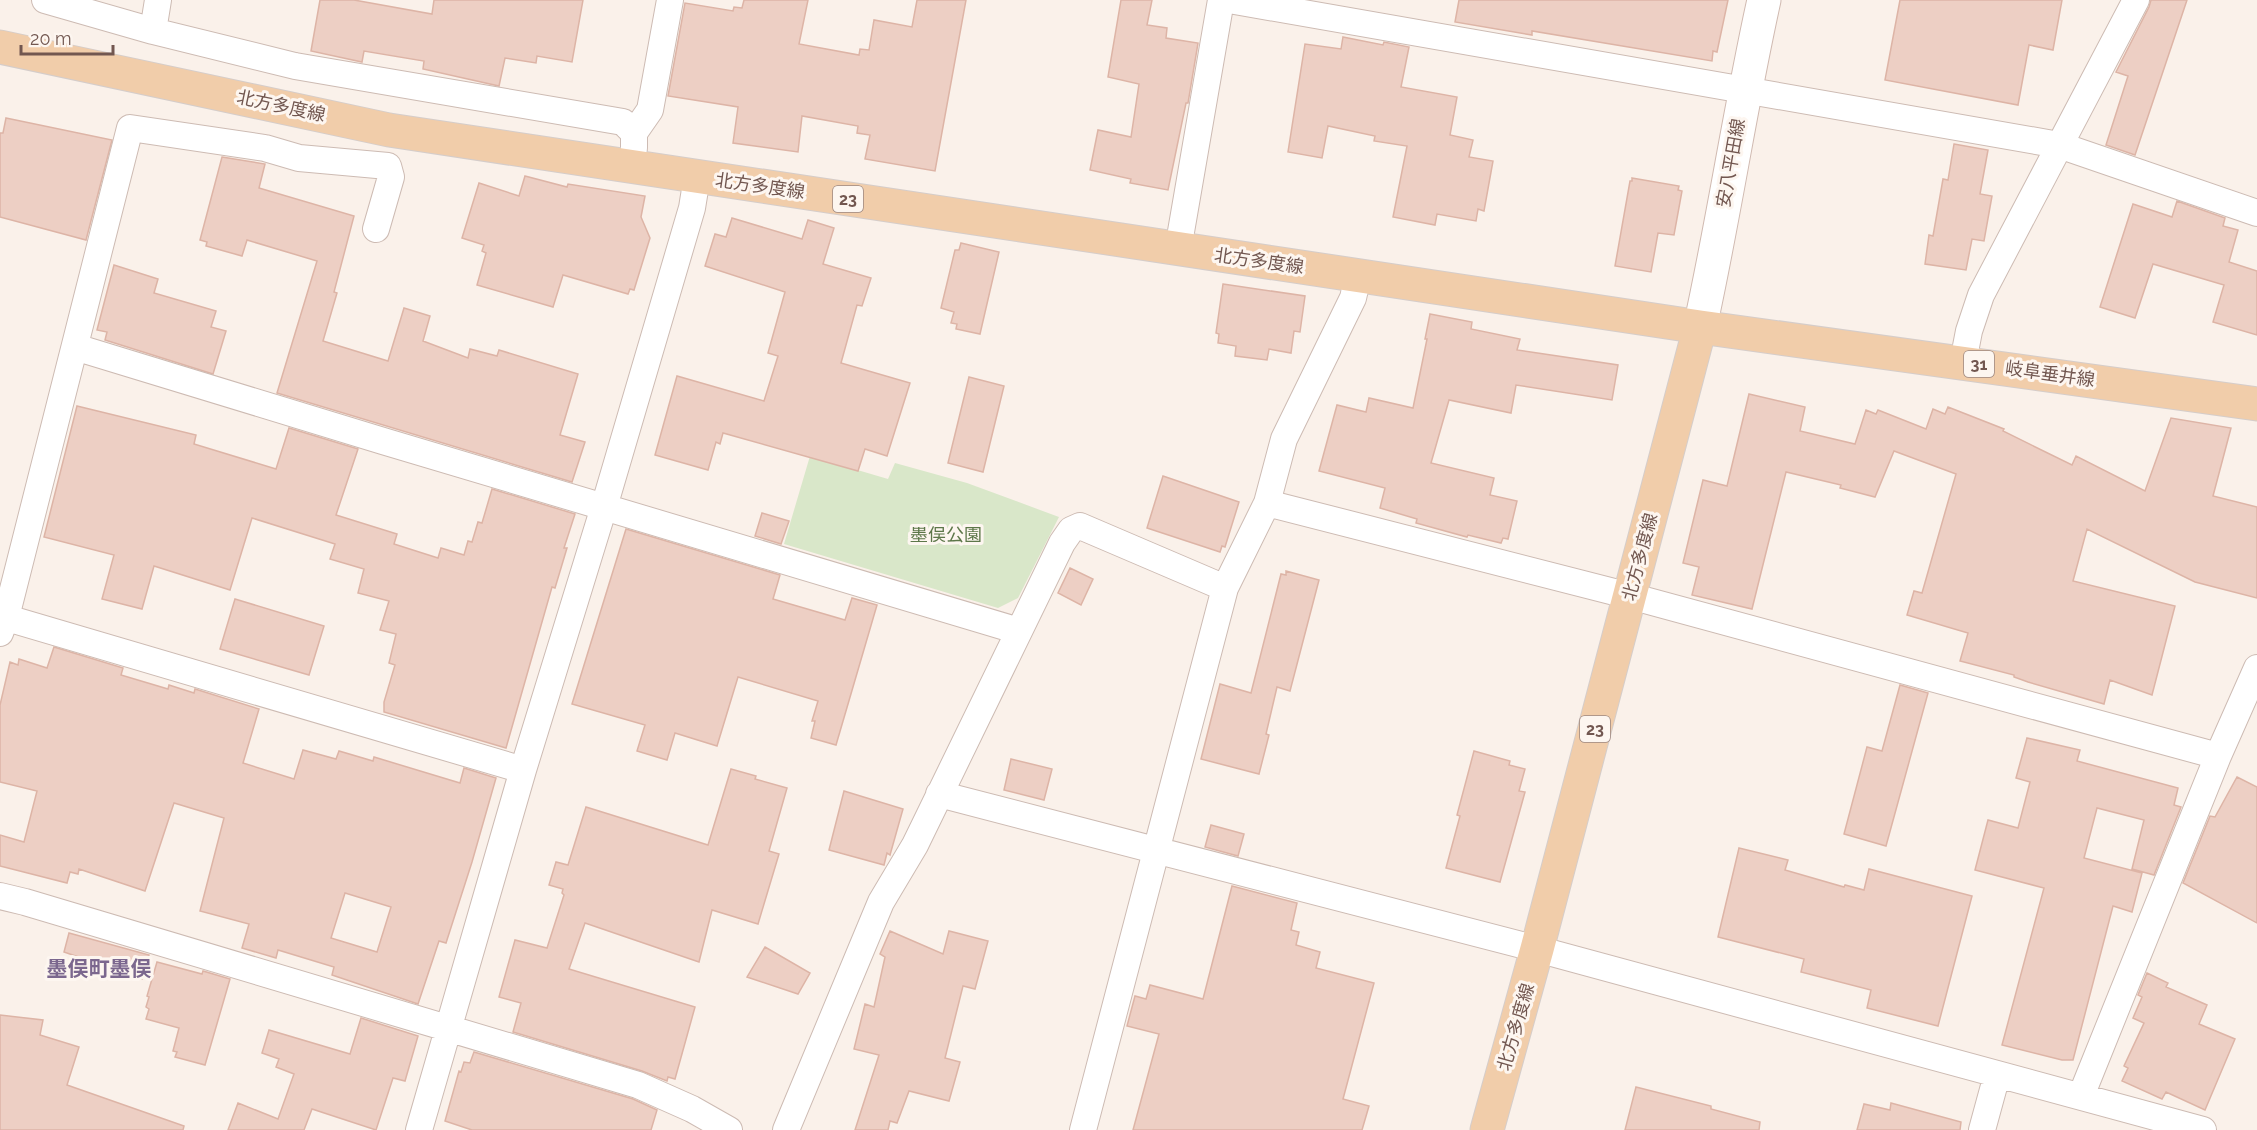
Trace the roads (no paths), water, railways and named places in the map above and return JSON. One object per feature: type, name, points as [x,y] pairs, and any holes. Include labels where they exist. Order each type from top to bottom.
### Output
[{"type":"main road","name":"安八平田線","points":[[1700,327],[1714,262],[1744,88],[1764,0]]},
{"type":"main road","name":"北方多度線","points":[[0,47],[389,130],[1700,327],[1537,949],[1487,1130]]},
{"type":"main road","name":"岐阜垂井線","points":[[1700,327],[2257,404]]},
{"type":"street","points":[[45,0],[153,31],[295,66],[623,122],[634,134]]},
{"type":"street","points":[[153,31],[159,0]]},
{"type":"street","points":[[632,166],[634,134],[650,110],[670,0]]},
{"type":"street","points":[[1178,249],[1221,0]]},
{"type":"street","points":[[1229,0],[1744,88],[2059,145],[2257,213]]},
{"type":"street","points":[[1963,362],[1969,331],[1981,296],[2136,0]]},
{"type":"street","points":[[376,229],[391,177],[388,166],[299,158],[265,148],[130,128],[75,348],[2,622],[523,770]]},
{"type":"street","points":[[419,1130],[523,770],[604,507],[692,207],[697,177]]},
{"type":"street","points":[[1083,1130],[1155,850],[1226,588],[1267,502],[1284,439],[1353,298],[1358,276]]},
{"type":"street","points":[[75,348],[1019,631]]},
{"type":"street","points":[[1267,502],[1630,596],[2218,756]]},
{"type":"street","points":[[786,1130],[881,902],[915,845],[1062,543],[1071,530],[1080,526],[1226,588]]},
{"type":"street","points":[[2081,1096],[2218,756],[2257,668]]},
{"type":"street","points":[[939,794],[1537,949],[2203,1130]]},
{"type":"street","points":[[0,896],[449,1027],[638,1085],[692,1109],[729,1130]]},
{"type":"street","points":[[1982,1130],[1997,1075]]},
{"type":"district","name":"墨俣町墨俣","points":[[99,969]]},
{"type":"park label","name":"墨俣公園","points":[[946,535]]}]
